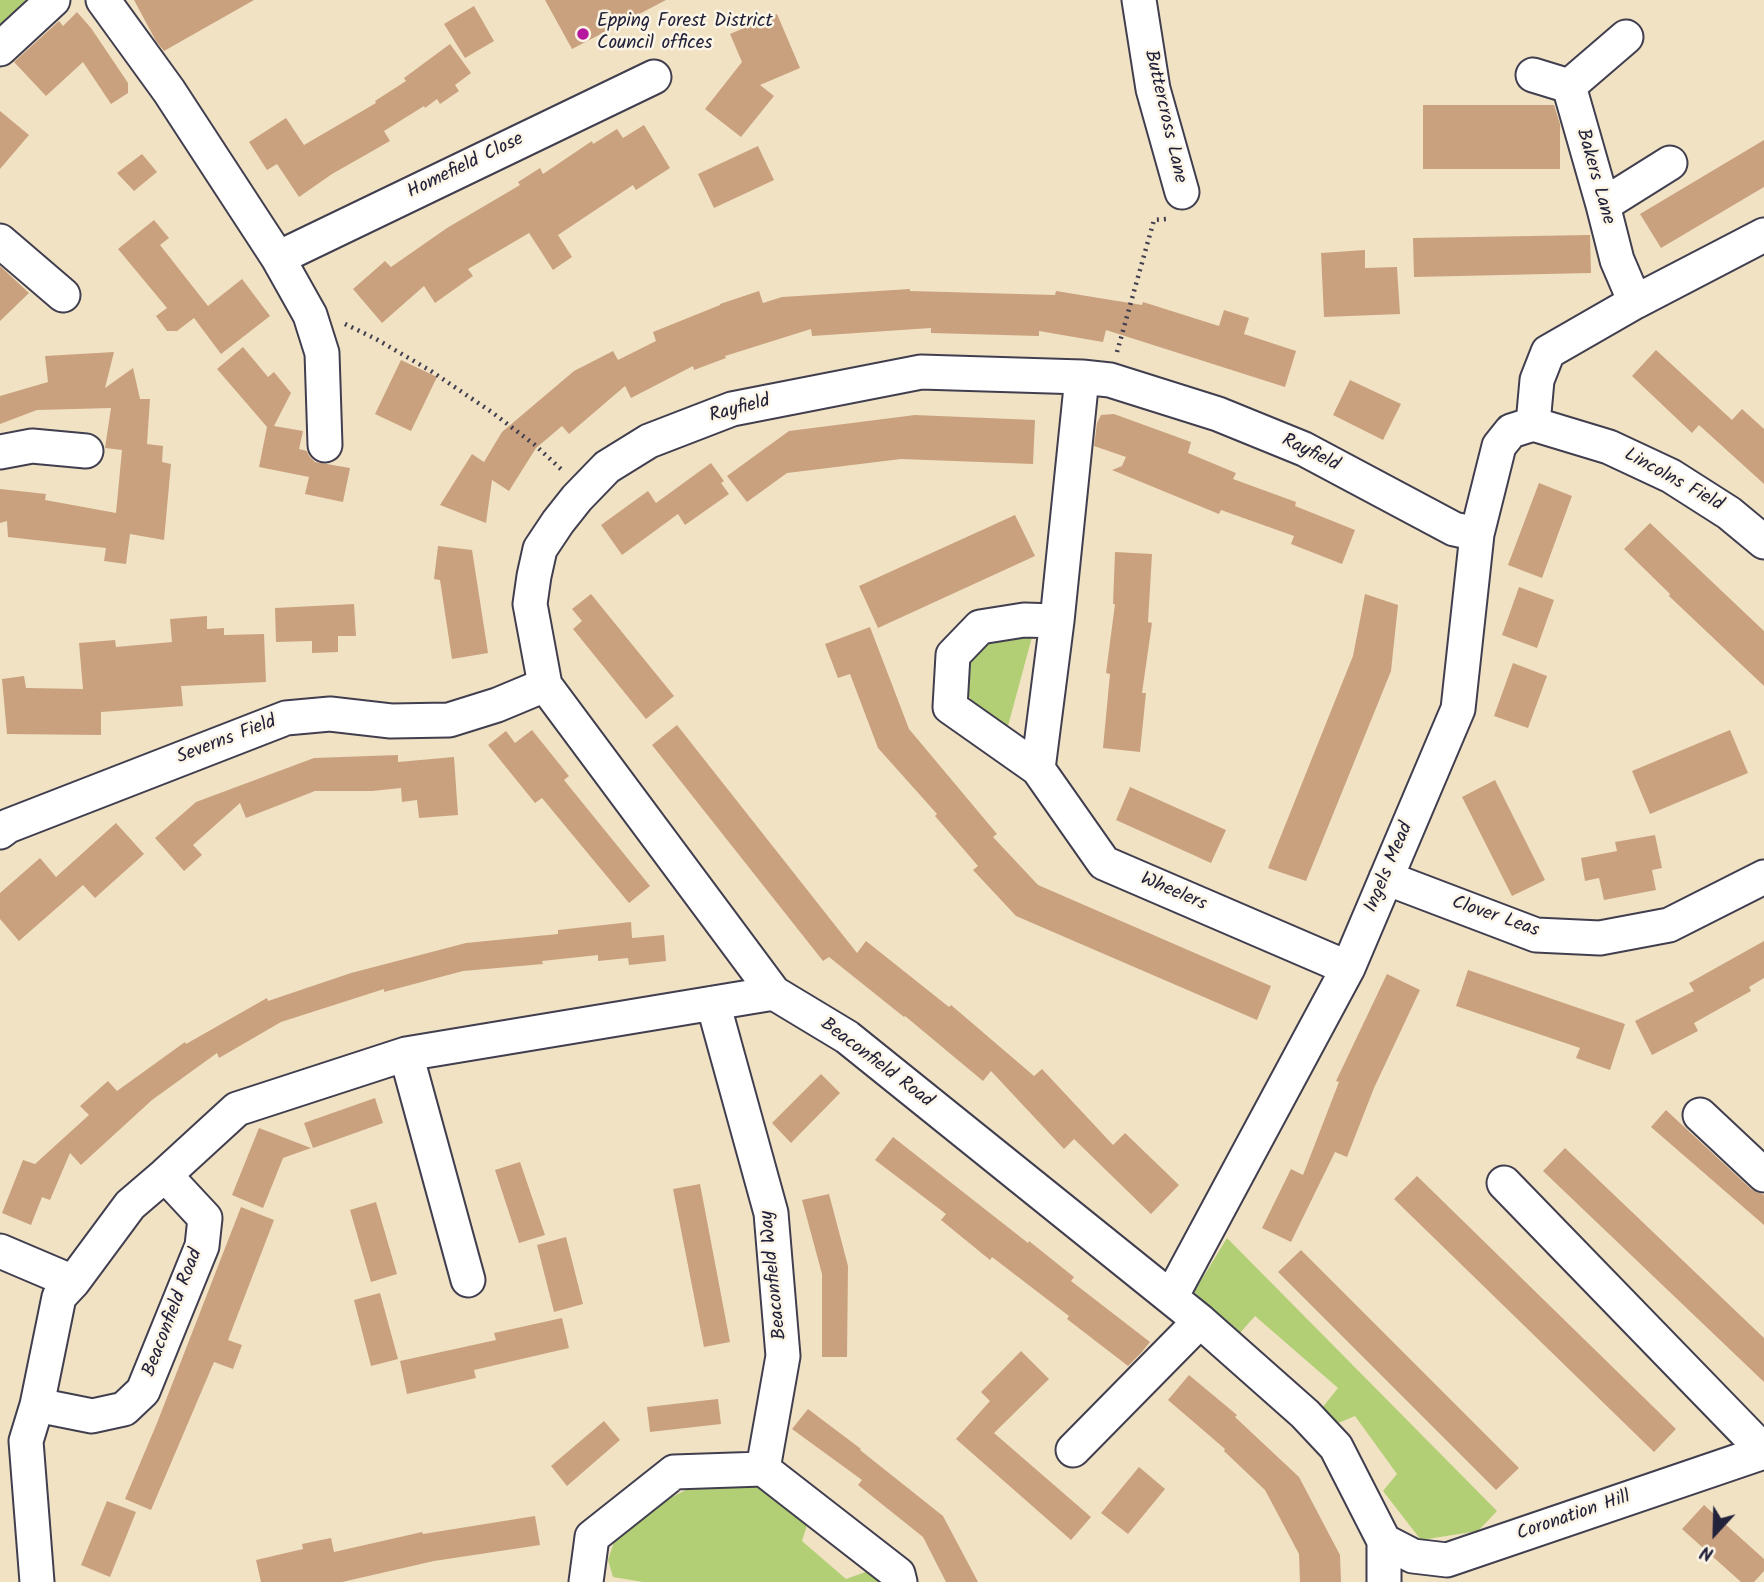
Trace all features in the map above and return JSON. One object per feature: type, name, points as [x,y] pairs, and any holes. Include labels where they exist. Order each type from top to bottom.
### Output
[{"type":"street","points":[[0,49],[54,0]]},
{"type":"street","points":[[103,0],[169,91],[278,258],[310,315],[322,353],[325,445]]},
{"type":"street","name":"Buttercross Lane","points":[[1139,0],[1153,89],[1182,192]]},
{"type":"street","points":[[1533,75],[1569,86],[1626,37]]},
{"type":"street","name":"Homefield Close","points":[[278,258],[654,76]]},
{"type":"street","name":"Bakers Lane","points":[[1569,86],[1617,260],[1635,302]]},
{"type":"street","points":[[1603,205],[1670,163]]},
{"type":"street","points":[[1533,424],[1537,380],[1548,352],[1635,302],[1764,234]]},
{"type":"street","points":[[0,241],[63,295]]},
{"type":"street","name":"Rayfield","points":[[775,993],[545,685],[530,604],[540,550],[583,492],[607,467],[649,442],[732,409],[921,372],[1096,379],[1218,414],[1304,449],[1454,529],[1477,534]]},
{"type":"street","points":[[1038,769],[1057,621],[1096,379]]},
{"type":"street","name":"Ingels Mead","points":[[1171,1297],[1348,968],[1458,709],[1477,534],[1499,446],[1511,431],[1533,424]]},
{"type":"street","name":"Lincolns Field","points":[[1533,424],[1609,447],[1671,476],[1729,513],[1764,542]]},
{"type":"street","points":[[0,452],[32,446],[86,451]]},
{"type":"street","name":"Wheelers","points":[[1057,621],[1024,620],[980,627],[953,655],[950,707],[1038,769],[1104,863],[1348,968]]},
{"type":"street","name":"Severns Field","points":[[0,832],[9,826],[286,718],[330,714],[391,720],[449,720],[497,705],[545,685]]},
{"type":"street","name":"Clover Leas","points":[[1386,878],[1536,935],[1600,938],[1669,925],[1764,877]]},
{"type":"street","points":[[37,1582],[26,1441],[37,1405],[59,1297],[130,1205],[237,1110],[406,1054],[775,993]]},
{"type":"street","name":"Beaconfield Road","points":[[775,993],[847,1037],[1171,1297],[1305,1414],[1336,1447],[1384,1541]]},
{"type":"street","name":"Beaconfield Way","points":[[713,1003],[771,1213],[783,1356],[763,1469]]},
{"type":"street","points":[[406,1054],[468,1280]]},
{"type":"street","points":[[1700,1115],[1764,1175]]},
{"type":"street","name":"Beaconfield Road","points":[[37,1405],[92,1416],[124,1409],[143,1391],[202,1246],[205,1218],[166,1175]]},
{"type":"street","name":"Coronation Hill","points":[[1384,1541],[1439,1571],[1764,1451],[1504,1183]]},
{"type":"street","points":[[0,1251],[73,1282]]},
{"type":"street","points":[[1073,1450],[1200,1321]]},
{"type":"street","points":[[586,1582],[592,1537],[674,1472],[763,1469],[898,1574],[901,1582]]},
{"type":"street","points":[[1384,1541],[1384,1582]]},
{"type":"path","points":[[1096,379],[1154,220],[1186,218],[1182,192]]},
{"type":"path","points":[[310,315],[333,318],[355,328],[431,372],[535,444],[583,492]]},
{"type":"green space","points":[[0,0],[25,0],[0,28]]},
{"type":"green space","points":[[1009,631],[1032,637],[1008,726],[976,709],[963,685],[964,667],[989,637]]},
{"type":"green space","points":[[1227,1238],[1497,1511],[1478,1531],[1421,1540],[1383,1491],[1397,1474],[1355,1416],[1336,1424],[1322,1408],[1338,1388],[1255,1316],[1240,1333],[1194,1292]]},
{"type":"green space","points":[[731,1482],[765,1487],[810,1516],[802,1541],[846,1579],[871,1570],[878,1582],[643,1582],[613,1577],[608,1560],[615,1539],[652,1507],[688,1489]]},
{"type":"building","points":[[134,0],[254,0],[164,51]]},
{"type":"building","name":"Epping Forest District Council offices","points":[[545,0],[666,0],[572,49]]},
{"type":"building","points":[[474,6],[494,41],[465,58],[444,24]]},
{"type":"building","points":[[77,12],[128,83],[128,93],[111,104],[83,62],[46,96],[14,62],[59,21],[63,26]]},
{"type":"building","points":[[777,14],[800,68],[760,85],[774,96],[741,137],[705,109],[742,62],[730,34]]},
{"type":"building","points":[[450,44],[471,73],[455,85],[459,91],[440,104],[437,99],[384,131],[390,141],[332,174],[299,197],[277,164],[267,170],[249,142],[286,118],[304,145],[376,103],[375,101],[406,81],[404,78]]},
{"type":"building","points":[[1423,105],[1554,105],[1560,124],[1560,169],[1423,169]]},
{"type":"building","points":[[0,111],[29,135],[0,169]]},
{"type":"building","points":[[644,125],[670,168],[636,190],[633,185],[558,235],[572,257],[553,270],[529,233],[468,269],[473,276],[435,303],[424,286],[382,323],[353,289],[385,261],[391,267],[447,228],[520,185],[518,182],[540,168],[543,174],[592,141],[593,144],[617,129],[623,138]]},
{"type":"building","points":[[1764,140],[1764,187],[1661,248],[1640,214]]},
{"type":"building","points":[[758,146],[774,180],[714,208],[698,174]]},
{"type":"building","points":[[142,154],[157,172],[134,191],[117,173]]},
{"type":"building","points":[[154,220],[169,238],[160,245],[208,306],[242,279],[270,316],[221,354],[194,318],[177,331],[167,331],[156,316],[167,308],[118,249]]},
{"type":"building","points":[[1590,235],[1591,273],[1414,277],[1413,238]]},
{"type":"building","points":[[1365,250],[1365,268],[1397,267],[1400,314],[1324,317],[1321,253]]},
{"type":"building","points":[[0,266],[29,293],[0,321]]},
{"type":"building","points":[[910,289],[1055,295],[1056,291],[1142,305],[1143,302],[1219,326],[1224,310],[1249,318],[1244,334],[1296,351],[1285,387],[1106,330],[1103,342],[1039,331],[1039,336],[931,333],[931,328],[812,336],[811,329],[725,356],[726,358],[694,370],[693,366],[631,398],[625,386],[569,434],[562,426],[536,448],[509,491],[492,480],[486,523],[440,505],[472,454],[484,462],[502,432],[574,371],[613,351],[618,360],[656,341],[653,332],[759,291],[763,303],[782,297]]},
{"type":"building","points":[[243,347],[268,377],[274,372],[291,393],[274,426],[303,431],[299,449],[307,451],[315,462],[350,468],[343,502],[305,494],[309,477],[259,467],[267,427],[217,369]]},
{"type":"building","points":[[1656,350],[1732,420],[1742,409],[1764,429],[1764,484],[1699,425],[1692,433],[1632,376]]},
{"type":"building","points":[[114,352],[105,388],[133,368],[140,399],[150,399],[147,444],[163,446],[162,462],[171,464],[164,540],[130,534],[126,564],[104,561],[106,548],[8,537],[7,521],[0,523],[0,489],[46,494],[45,500],[116,513],[122,450],[105,448],[111,408],[37,410],[0,424],[0,396],[48,382],[45,356]]},
{"type":"building","points":[[401,360],[437,377],[411,431],[375,414]]},
{"type":"building","points":[[1350,380],[1401,404],[1383,440],[1333,415]]},
{"type":"building","points":[[1114,414],[1191,442],[1188,453],[1236,473],[1233,479],[1296,502],[1295,506],[1355,530],[1342,564],[1291,544],[1294,536],[1221,510],[1219,514],[1112,470],[1122,466],[1126,457],[1094,446],[1097,423],[1101,415]]},
{"type":"building","points":[[915,415],[1035,420],[1033,464],[901,459],[787,473],[747,502],[727,476],[789,431]]},
{"type":"building","points":[[711,463],[724,481],[721,483],[729,494],[685,525],[678,514],[622,555],[601,525],[648,491],[656,503]]},
{"type":"building","points":[[1539,483],[1572,496],[1542,578],[1508,565]]},
{"type":"building","points":[[1015,515],[1035,556],[878,628],[859,586]]},
{"type":"building","points":[[1650,523],[1764,631],[1764,686],[1669,596],[1670,594],[1624,549]]},
{"type":"building","points":[[438,546],[472,550],[488,653],[452,659],[440,580],[434,579]]},
{"type":"building","points":[[1115,552],[1152,554],[1148,622],[1152,623],[1142,693],[1146,693],[1140,752],[1103,748],[1110,674],[1106,673],[1115,604]]},
{"type":"building","points":[[1519,587],[1554,600],[1537,648],[1502,635]]},
{"type":"building","points":[[591,594],[674,696],[646,719],[573,629],[582,621],[572,609]]},
{"type":"building","points":[[1365,594],[1398,605],[1391,671],[1306,881],[1268,868],[1353,656]]},
{"type":"building","points":[[354,604],[356,636],[338,636],[338,652],[312,653],[312,641],[276,642],[275,608]]},
{"type":"building","points":[[207,616],[207,629],[224,628],[224,635],[264,634],[266,682],[181,686],[183,706],[101,712],[101,735],[7,734],[2,679],[24,676],[26,688],[83,689],[79,643],[115,640],[116,647],[172,642],[170,619]]},
{"type":"building","points":[[870,627],[909,729],[997,834],[993,837],[1038,885],[1271,986],[1257,1020],[1016,916],[973,870],[978,866],[935,816],[937,814],[878,748],[850,674],[838,678],[825,644]]},
{"type":"building","points":[[1513,663],[1547,676],[1528,728],[1494,716]]},
{"type":"building","points":[[677,725],[857,953],[866,941],[949,1007],[951,1005],[1034,1076],[1042,1069],[1113,1145],[1125,1133],[1179,1185],[1151,1214],[1074,1139],[1064,1149],[991,1071],[983,1081],[829,957],[823,961],[652,745]]},
{"type":"building","points":[[532,730],[569,776],[564,780],[650,886],[629,903],[542,798],[535,803],[488,745],[506,731],[515,743]]},
{"type":"building","points":[[1730,730],[1748,773],[1650,814],[1632,771]]},
{"type":"building","points":[[398,755],[398,762],[454,757],[458,815],[419,818],[417,800],[402,802],[401,788],[315,791],[246,818],[240,803],[193,845],[202,855],[184,871],[155,838],[196,802],[314,758]]},
{"type":"building","points":[[1495,780],[1545,880],[1512,896],[1462,797]]},
{"type":"building","points":[[1130,787],[1226,830],[1211,863],[1116,820]]},
{"type":"building","points":[[116,823],[144,854],[95,898],[83,885],[19,941],[0,919],[0,893],[40,858],[56,877]]},
{"type":"building","points":[[1655,835],[1662,868],[1652,870],[1656,890],[1604,900],[1599,878],[1585,881],[1581,858],[1617,851],[1615,842]]},
{"type":"building","points":[[631,922],[632,938],[664,935],[666,961],[629,965],[628,958],[598,961],[598,955],[542,961],[543,964],[463,971],[384,992],[384,989],[281,1022],[219,1058],[217,1053],[152,1100],[81,1165],[70,1153],[50,1200],[42,1197],[31,1225],[2,1213],[23,1160],[35,1164],[89,1115],[80,1106],[108,1081],[117,1091],[185,1042],[186,1044],[267,998],[268,1001],[351,973],[466,943],[558,934],[558,930]]},
{"type":"building","points":[[1764,941],[1764,978],[1749,987],[1751,991],[1694,1023],[1698,1031],[1652,1055],[1635,1021],[1694,991],[1689,983]]},
{"type":"building","points":[[1468,970],[1625,1024],[1610,1070],[1576,1058],[1580,1048],[1456,1006]]},
{"type":"building","points":[[1387,974],[1420,990],[1374,1088],[1347,1157],[1335,1152],[1291,1242],[1262,1228],[1291,1169],[1303,1175],[1339,1082],[1336,1081]]},
{"type":"building","points":[[821,1074],[840,1093],[791,1143],[772,1123]]},
{"type":"building","points":[[375,1098],[383,1123],[313,1148],[304,1123]]},
{"type":"building","points":[[1666,1110],[1751,1189],[1764,1195],[1764,1225],[1651,1127]]},
{"type":"building","points":[[259,1128],[311,1148],[283,1158],[263,1208],[232,1195]]},
{"type":"building","points":[[893,1137],[1028,1243],[1029,1241],[1074,1277],[1071,1281],[1150,1342],[1141,1353],[1128,1366],[1067,1319],[1069,1316],[992,1257],[990,1260],[941,1220],[946,1214],[875,1160]]},
{"type":"building","points":[[1565,1148],[1764,1338],[1764,1382],[1543,1171]]},
{"type":"building","points":[[520,1162],[545,1235],[519,1243],[495,1170]]},
{"type":"building","points":[[1417,1176],[1676,1429],[1654,1452],[1394,1199]]},
{"type":"building","points":[[700,1184],[730,1342],[704,1347],[673,1189]]},
{"type":"building","points":[[829,1194],[848,1266],[847,1357],[822,1357],[822,1274],[802,1200]]},
{"type":"building","points":[[376,1202],[397,1274],[371,1282],[350,1210]]},
{"type":"building","points":[[241,1207],[274,1220],[228,1340],[242,1345],[233,1369],[214,1362],[151,1510],[125,1499]]},
{"type":"building","points":[[566,1237],[583,1304],[554,1312],[537,1245]]},
{"type":"building","points":[[1301,1250],[1519,1468],[1496,1490],[1278,1272]]},
{"type":"building","points":[[380,1293],[398,1359],[371,1366],[354,1300]]},
{"type":"building","points":[[562,1318],[569,1348],[474,1370],[476,1378],[407,1394],[400,1361],[496,1340],[494,1333]]},
{"type":"building","points":[[1021,1351],[1049,1379],[994,1433],[1091,1517],[1071,1540],[956,1439],[990,1401],[981,1392]]},
{"type":"building","points":[[1189,1375],[1237,1415],[1235,1417],[1299,1477],[1340,1555],[1341,1582],[1300,1582],[1299,1554],[1265,1490],[1224,1451],[1225,1449],[1168,1400]]},
{"type":"building","points":[[718,1399],[721,1424],[650,1432],[647,1407]]},
{"type":"building","points":[[808,1409],[943,1516],[978,1582],[946,1582],[923,1537],[858,1485],[862,1480],[792,1429]]},
{"type":"building","points":[[604,1421],[620,1440],[567,1486],[551,1466]]},
{"type":"building","points":[[1139,1467],[1165,1489],[1128,1534],[1101,1513]]},
{"type":"building","points":[[107,1501],[136,1512],[110,1577],[81,1565]]},
{"type":"building","points":[[1704,1505],[1764,1559],[1764,1571],[1754,1582],[1741,1582],[1682,1529]]},
{"type":"building","points":[[535,1516],[540,1545],[434,1561],[342,1582],[261,1582],[256,1560],[303,1549],[302,1544],[331,1538],[334,1552],[422,1532],[423,1534]]},
{"type":"place","name":"Epping Forest District Council offices","points":[[583,34]]}]
